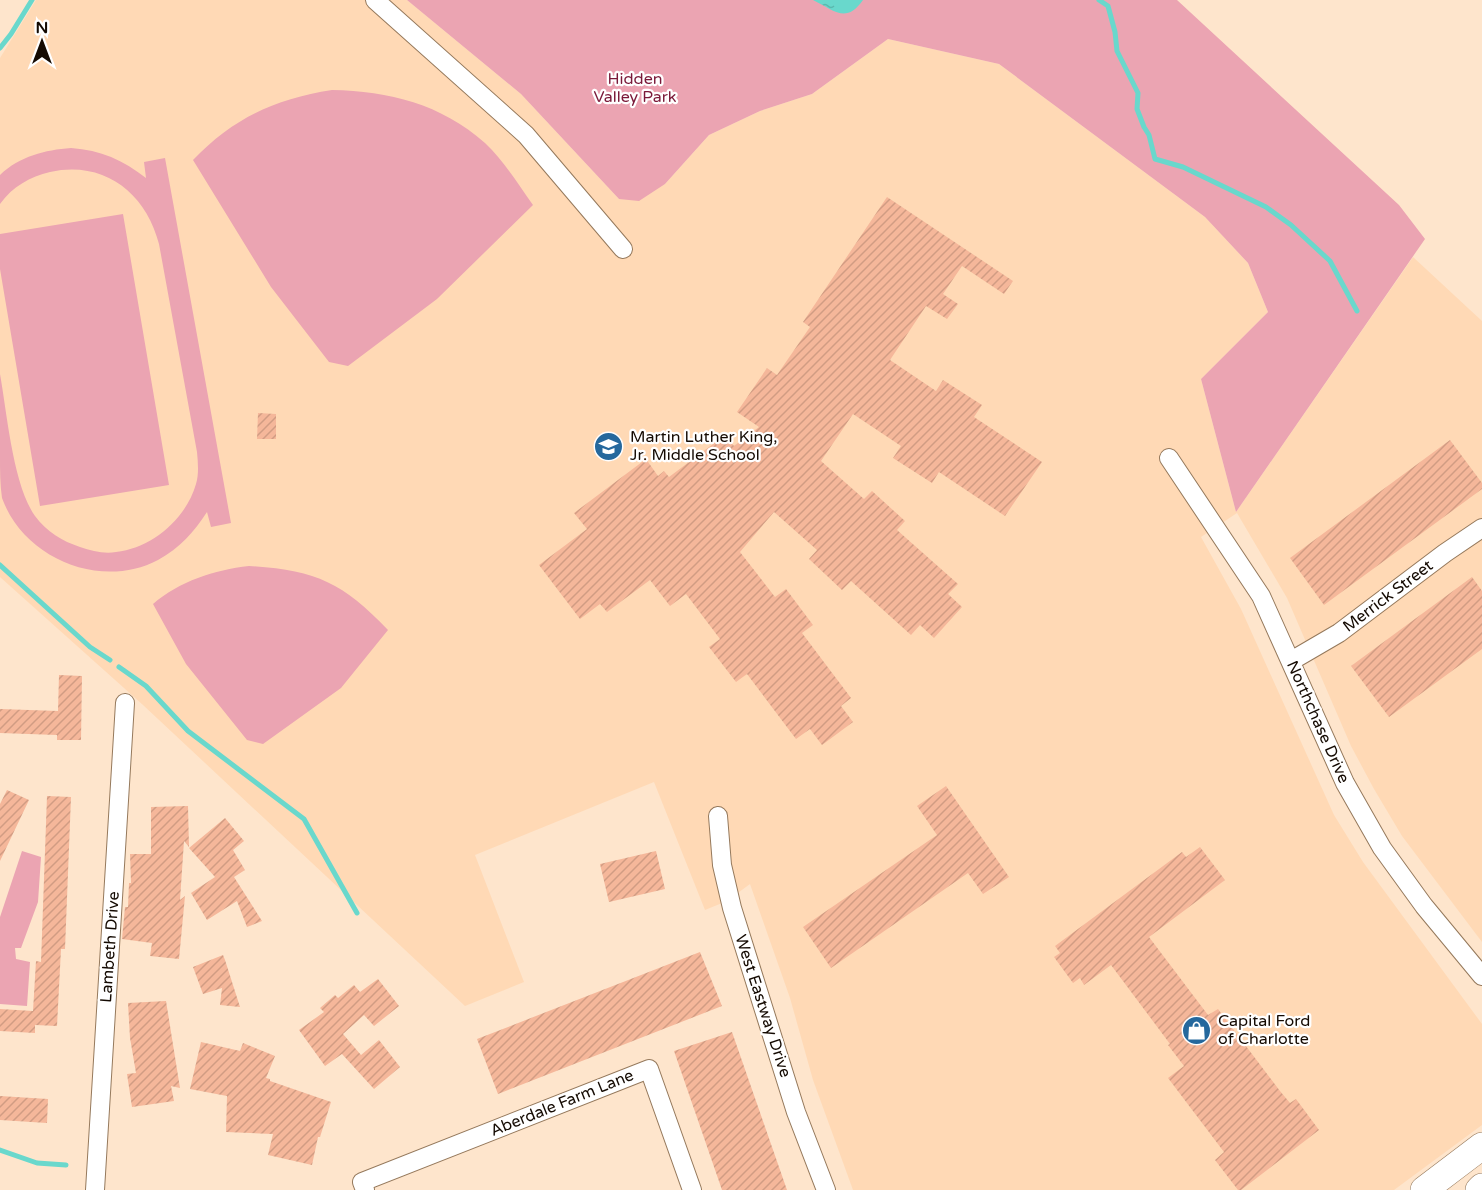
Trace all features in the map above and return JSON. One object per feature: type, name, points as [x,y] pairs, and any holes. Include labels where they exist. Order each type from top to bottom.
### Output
[{"type":"main road","points":[[1424,1190],[1482,1146]]},
{"type":"street","points":[[375,0],[526,135],[623,249]]},
{"type":"street","name":"Northchase Drive","points":[[1169,458],[1261,596],[1345,783],[1382,848],[1424,906],[1482,976]]},
{"type":"street","name":"Merrick Street","points":[[1291,661],[1339,633],[1482,528]]},
{"type":"street","name":"Lambeth Drive","points":[[95,1188],[126,703]]},
{"type":"street","name":"West Eastway Drive","points":[[718,816],[722,865],[732,908],[796,1112],[826,1190]]},
{"type":"street","name":"Aberdale Farm Lane","points":[[365,1190],[362,1182],[649,1069],[692,1190]]},
{"type":"shaded area","name":"Martin Luther King, Jr. Middle School","points":[[36,0],[407,0],[521,94],[619,199],[665,184],[709,135],[760,111],[812,94],[888,39],[999,64],[1205,217],[1248,263],[1268,312],[1201,379],[1236,512],[1413,257],[1482,321],[1482,942],[1402,836],[1374,789],[1351,746],[1287,598],[1237,513],[1201,537],[1241,609],[1334,815],[1363,862],[1482,1024],[1482,1125],[1394,1190],[853,1190],[813,1080],[790,998],[750,884],[727,901],[705,910],[654,782],[475,855],[524,982],[465,1006],[143,705],[0,577],[0,58]]},
{"type":"green space","name":"Hidden Valley Park","points":[[407,0],[1177,0],[1399,205],[1425,239],[1236,512],[1201,379],[1268,312],[1248,263],[1205,217],[999,64],[888,39],[812,94],[760,111],[709,135],[665,184],[639,201],[619,199],[521,94]]},
{"type":"green space","points":[[332,90],[394,97],[432,109],[451,118],[492,150],[533,205],[437,299],[348,366],[329,362],[271,287],[193,160],[224,133],[256,113],[292,99]]},
{"type":"green space","points":[[71,148],[111,157],[146,178],[144,162],[165,158],[231,523],[211,527],[207,512],[186,539],[166,555],[136,568],[113,572],[89,570],[67,563],[46,552],[28,538],[13,519],[1,493],[0,374],[16,468],[27,503],[45,527],[61,539],[80,547],[102,552],[116,552],[142,545],[166,530],[176,520],[191,497],[197,480],[197,452],[159,244],[144,210],[120,184],[88,171],[70,170],[50,172],[29,180],[16,187],[0,204],[0,175],[8,168],[33,155]]},
{"type":"green space","points":[[123,214],[169,485],[40,506],[0,269],[0,234]]},
{"type":"green space","points":[[249,566],[292,571],[326,582],[356,600],[388,630],[341,688],[263,744],[247,740],[186,664],[153,604],[174,589],[198,578],[223,570]]},
{"type":"green space","points":[[22,851],[41,857],[38,902],[21,948],[15,948],[16,959],[30,962],[27,1006],[0,1004],[0,917]]},
{"type":"water","points":[[813,0],[863,0],[851,12],[840,13]]},
{"type":"building","points":[[887,197],[1013,281],[1004,294],[962,266],[943,294],[958,304],[947,319],[926,306],[890,360],[936,391],[943,380],[982,405],[974,417],[1042,462],[1005,516],[939,472],[932,483],[893,458],[901,446],[853,414],[821,461],[864,499],[872,491],[905,521],[897,530],[958,584],[948,594],[962,607],[934,638],[920,625],[911,635],[851,581],[842,590],[809,559],[817,550],[774,512],[740,552],[775,597],[786,589],[813,625],[802,633],[851,698],[841,706],[853,722],[822,745],[810,729],[796,739],[747,674],[736,682],[709,647],[720,639],[686,594],[670,606],[650,580],[607,612],[600,604],[580,619],[539,565],[587,529],[574,513],[646,459],[658,476],[664,471],[669,477],[725,435],[734,446],[759,427],[737,412],[767,368],[777,375],[810,327],[803,322]]},
{"type":"building","points":[[258,413],[276,414],[276,439],[257,439]]},
{"type":"building","points":[[1450,440],[1482,483],[1482,489],[1324,605],[1290,558]]},
{"type":"building","points":[[1472,577],[1482,591],[1482,649],[1389,717],[1351,666]]},
{"type":"building","points":[[59,675],[82,676],[81,740],[57,740],[57,735],[0,733],[0,709],[58,711]]},
{"type":"building","points":[[946,786],[1009,877],[983,894],[968,873],[831,968],[803,927],[937,835],[917,806]]},
{"type":"building","points":[[7,790],[29,800],[0,861],[0,804]]},
{"type":"building","points":[[47,796],[71,797],[65,949],[61,949],[57,1026],[35,1025],[35,1033],[0,1031],[0,1009],[33,1011],[36,961],[41,962]]},
{"type":"building","points":[[188,806],[189,847],[184,841],[180,900],[185,896],[179,959],[150,956],[152,943],[122,939],[125,907],[128,907],[129,883],[131,883],[130,854],[151,854],[151,807]]},
{"type":"building","points":[[225,818],[244,841],[233,850],[245,870],[234,877],[262,921],[247,927],[237,901],[207,920],[191,893],[215,877],[189,848]]},
{"type":"building","name":"Capital Ford of Charlotte","points":[[1200,847],[1225,880],[1149,937],[1208,1015],[1218,1009],[1290,1103],[1296,1099],[1319,1130],[1241,1190],[1238,1190],[1215,1160],[1224,1152],[1168,1078],[1184,1066],[1111,965],[1084,985],[1080,978],[1073,983],[1054,957],[1060,953],[1055,946],[1182,852],[1186,857]]},
{"type":"building","points":[[656,851],[665,889],[609,902],[600,864]]},
{"type":"building","points":[[700,952],[722,1006],[498,1094],[477,1039]]},
{"type":"building","points":[[223,955],[240,1007],[220,1005],[222,988],[203,994],[193,967]]},
{"type":"building","points":[[378,979],[399,1006],[374,1026],[364,1015],[343,1034],[361,1055],[379,1040],[400,1067],[374,1089],[342,1054],[325,1066],[299,1030],[324,1012],[320,1008],[335,995],[338,998],[354,985],[360,992]]},
{"type":"building","points":[[166,1001],[180,1088],[171,1086],[174,1101],[132,1107],[127,1074],[136,1073],[130,1038],[128,1003]]},
{"type":"building","points":[[732,1032],[787,1190],[722,1190],[674,1051]]},
{"type":"building","points":[[201,1042],[240,1051],[243,1043],[275,1056],[266,1078],[331,1102],[320,1137],[318,1137],[312,1165],[268,1155],[273,1134],[226,1132],[227,1096],[190,1089]]},
{"type":"building","points":[[0,1096],[48,1099],[47,1123],[0,1120]]},
{"type":"waterway","points":[[0,48],[32,0]]},
{"type":"waterway","points":[[1099,0],[1108,6],[1117,51],[1138,93],[1137,109],[1149,135],[1155,159],[1183,167],[1266,207],[1291,225],[1330,261],[1357,311]]},
{"type":"waterway","points":[[0,565],[90,647],[110,660]]},
{"type":"waterway","points":[[119,667],[146,686],[188,731],[304,819],[357,913]]},
{"type":"waterway","points":[[0,1150],[37,1163],[66,1165]]},
{"type":"place","name":"Martin Luther King, Jr. Middle School","points":[[609,446]]},
{"type":"place","name":"Capital Ford of Charlotte","points":[[1197,1030]]}]
